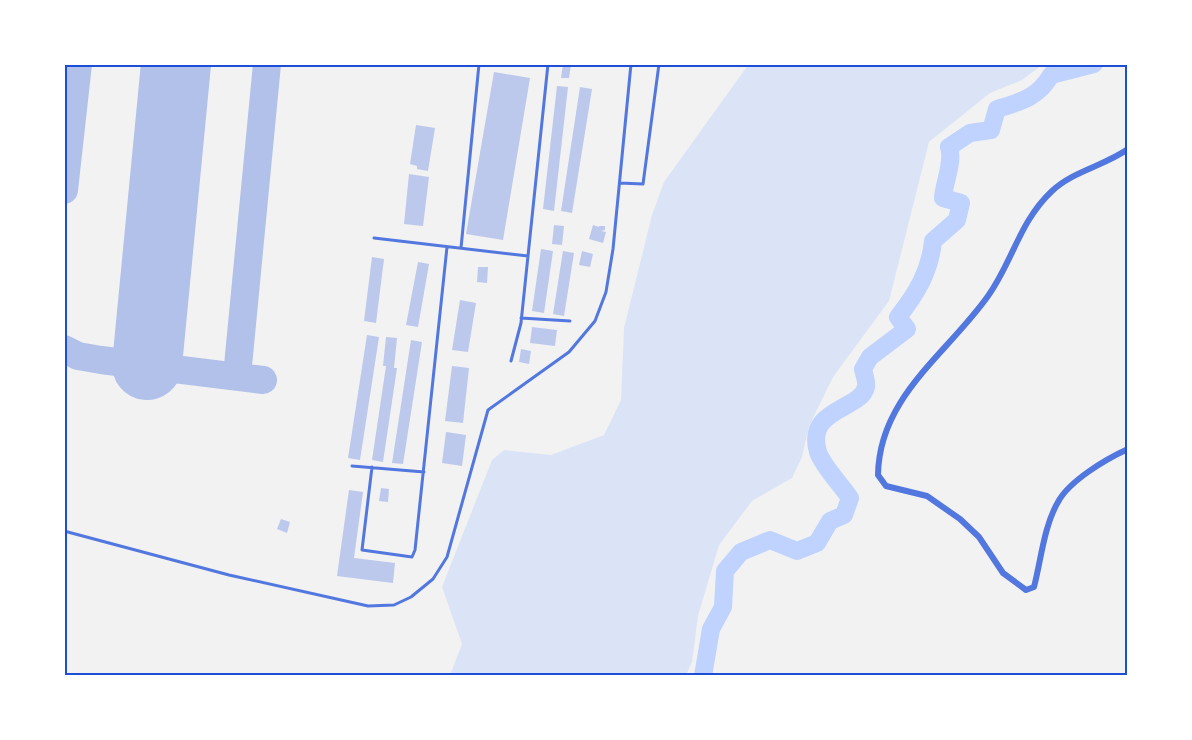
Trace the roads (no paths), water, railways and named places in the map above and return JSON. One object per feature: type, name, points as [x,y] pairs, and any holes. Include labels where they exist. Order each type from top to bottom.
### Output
[{"type":"street","points":[[1128,149],[1059,184],[1036,209],[1024,225],[997,282],[987,297],[957,335],[917,375],[898,405],[882,441],[878,475],[886,486],[927,496],[960,519],[979,537],[1003,573],[1026,590],[1034,587],[1054,510],[1062,495],[1109,458],[1128,449]]},
{"type":"lane","points":[[461,248],[479,64]]},
{"type":"lane","points":[[512,361],[521,318],[548,64]]},
{"type":"lane","points":[[64,531],[342,602],[384,607],[411,597],[433,579],[447,557],[488,410],[569,352],[595,321],[606,292],[617,213],[631,64]]},
{"type":"lane","points":[[620,183],[643,184],[659,64]]},
{"type":"lane","points":[[374,238],[528,256]]},
{"type":"lane","points":[[372,467],[362,550],[412,557],[415,550],[424,472],[447,247]]},
{"type":"lane","points":[[521,318],[570,321]]},
{"type":"lane","points":[[352,466],[424,472]]},
{"type":"waterway","points":[[703,676],[711,629],[723,607],[725,571],[741,552],[770,540],[797,551],[817,543],[830,521],[844,515],[850,498],[820,457],[816,438],[819,427],[826,418],[862,395],[866,387],[863,369],[870,357],[907,329],[898,317],[921,281],[929,262],[933,241],[957,220],[961,203],[943,198],[950,166],[949,147],[970,133],[991,130],[997,109],[1035,94],[1051,75],[1094,64]]}]
